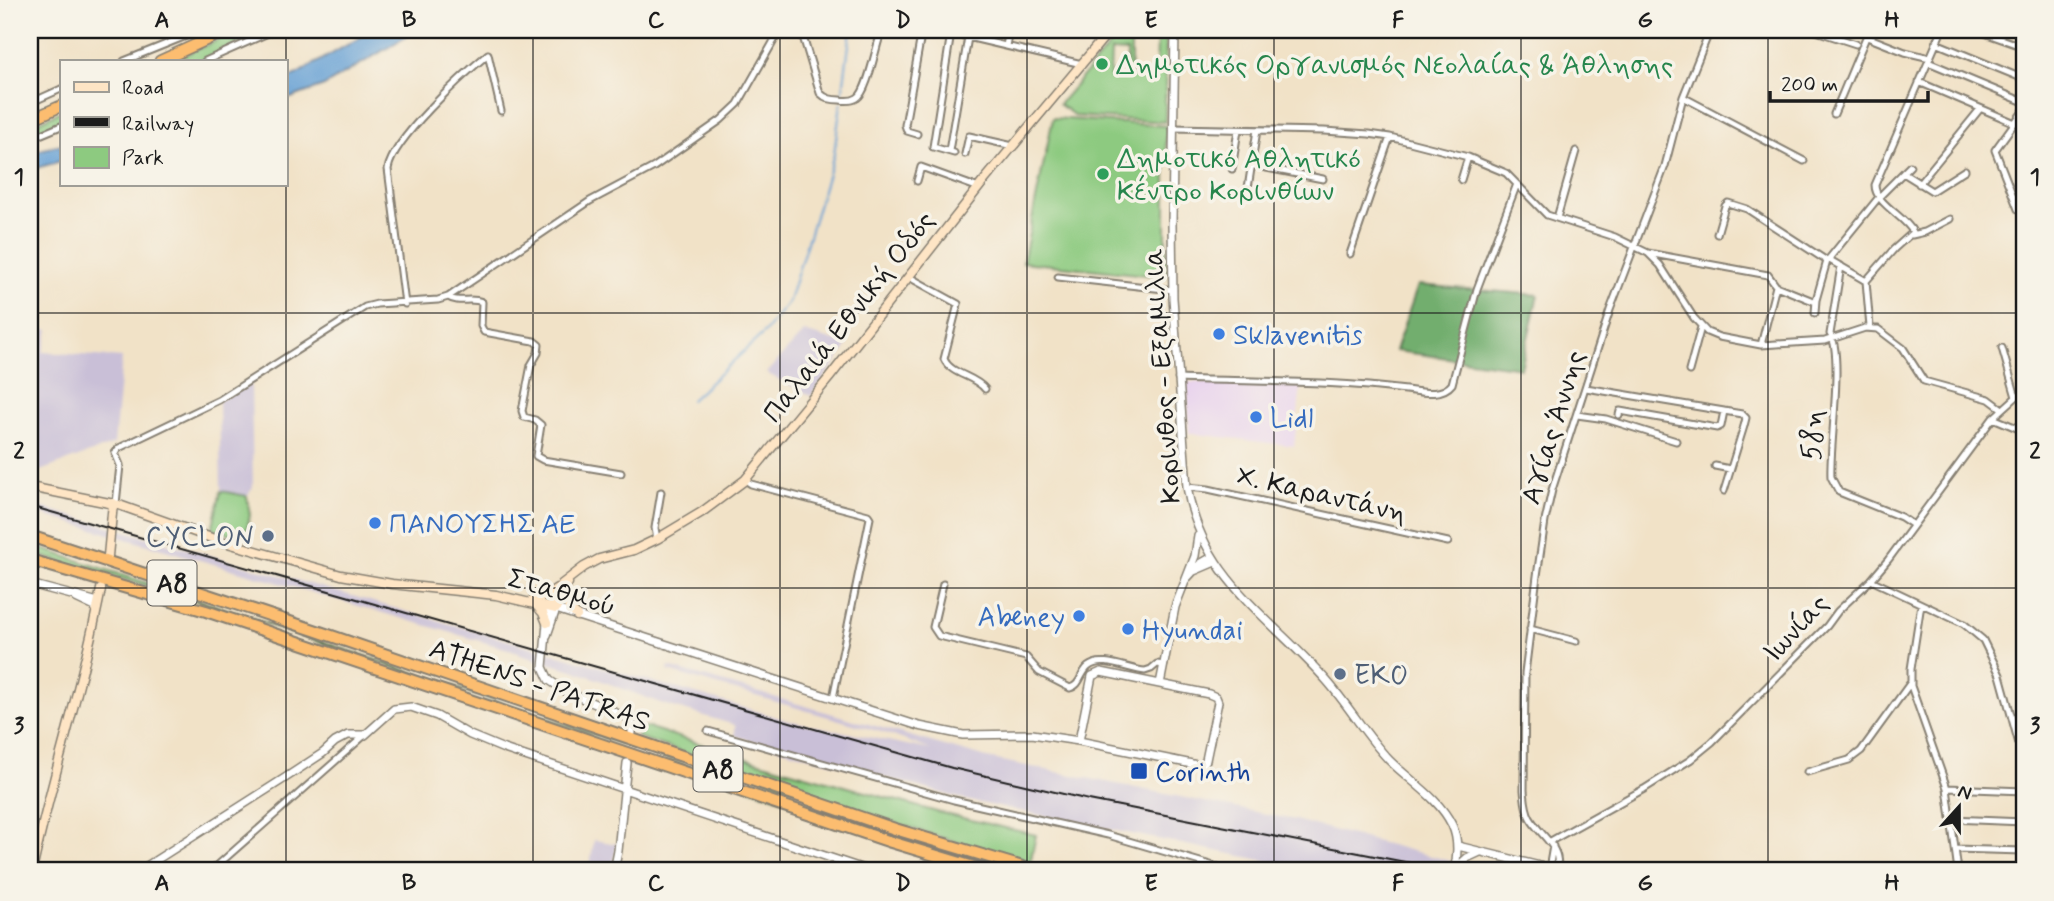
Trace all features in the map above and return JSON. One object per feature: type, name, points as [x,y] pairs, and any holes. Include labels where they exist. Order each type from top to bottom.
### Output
[{"type":"highway","points":[[162,60],[228,30]]},
{"type":"highway","points":[[30,120],[60,106]]},
{"type":"highway","name":"ATHENS - PATRAS","points":[[30,536],[314,630],[895,830],[1036,871]]},
{"type":"highway","name":"ATHENS - PATRAS","points":[[30,560],[206,611],[891,842],[987,871]]},
{"type":"main road","name":"Παλαιά Εθνική Οδός","points":[[553,608],[563,588],[576,572],[599,559],[634,550],[657,539],[702,512],[745,480],[1013,146],[1110,30]]},
{"type":"main road","name":"Σταθμού","points":[[30,487],[116,504],[217,540],[341,575],[392,584],[478,592],[553,608]]},
{"type":"main road","points":[[108,556],[116,504]]},
{"type":"main road","points":[[530,602],[563,588],[565,601],[577,616]]},
{"type":"main road","points":[[32,871],[33,848],[75,708],[101,589]]},
{"type":"main road","points":[[530,602],[541,609],[547,623]]},
{"type":"street","points":[[126,60],[201,30]]},
{"type":"street","points":[[207,60],[275,30]]},
{"type":"street","points":[[116,504],[120,464],[115,453],[119,448],[219,400],[365,307],[448,297],[590,201],[654,167],[721,120],[738,104],[780,30]]},
{"type":"street","points":[[801,30],[820,93],[824,97],[847,101],[858,98],[863,90],[882,30]]},
{"type":"street","points":[[917,134],[907,131],[905,125],[922,30]]},
{"type":"street","points":[[937,30],[1082,64]]},
{"type":"street","points":[[948,32],[933,147],[952,152],[972,38],[977,30]]},
{"type":"street","points":[[1006,46],[1009,30]]},
{"type":"street","name":"Κορινθος - Εξαμιλια","points":[[1175,30],[1173,290],[1178,379],[1191,513],[1213,560],[1236,590],[1327,681],[1381,751],[1439,805],[1451,824],[1458,846],[1455,870]]},
{"type":"street","name":"Αγίας Άννης","points":[[1551,844],[1525,809],[1524,790],[1525,685],[1545,522],[1610,310],[1665,166],[1683,97],[1710,30]]},
{"type":"street","points":[[1813,30],[1856,44]]},
{"type":"street","points":[[1842,39],[1845,30]]},
{"type":"street","points":[[1834,114],[1869,30]]},
{"type":"street","points":[[1912,235],[1912,229],[1875,191],[1875,185],[1942,30]]},
{"type":"street","points":[[1976,30],[2024,47]]},
{"type":"street","points":[[2015,30],[2024,33]]},
{"type":"street","points":[[1867,37],[1929,60],[2024,102]]},
{"type":"street","points":[[1936,43],[2024,79]]},
{"type":"street","points":[[146,52],[150,60]]},
{"type":"street","points":[[405,304],[388,169],[390,160],[402,141],[443,94],[488,54],[501,111]]},
{"type":"street","points":[[1919,82],[2015,123]]},
{"type":"street","points":[[30,103],[60,89]]},
{"type":"street","points":[[1683,97],[1804,161]]},
{"type":"street","points":[[1919,184],[1980,109]]},
{"type":"street","points":[[2018,209],[1995,150],[2024,110]]},
{"type":"street","points":[[30,139],[60,126]]},
{"type":"street","points":[[1173,128],[1324,131],[1390,137],[1496,167],[1517,184],[1546,215],[1635,245],[1648,253],[1660,265],[1700,327],[1719,337],[1761,345],[1834,339],[1870,327],[1883,331],[1903,348],[1924,381],[1989,399],[2001,408]]},
{"type":"street","points":[[1232,169],[1238,130]]},
{"type":"street","points":[[1248,188],[1257,130]]},
{"type":"street","points":[[965,154],[969,136],[1013,146]]},
{"type":"street","points":[[1350,254],[1390,137]]},
{"type":"street","points":[[1557,218],[1576,151]]},
{"type":"street","points":[[1461,180],[1468,158]]},
{"type":"street","points":[[1251,165],[1322,179]]},
{"type":"street","points":[[1815,313],[1827,260],[1910,166]]},
{"type":"street","points":[[917,181],[922,167],[979,188]]},
{"type":"street","points":[[1903,173],[1932,191],[1965,170]]},
{"type":"street","points":[[1178,379],[1356,385],[1433,392],[1446,390],[1455,377],[1477,289],[1517,184]]},
{"type":"street","points":[[1717,234],[1725,206],[1728,203],[1735,205],[1747,209],[1827,260],[1866,281]]},
{"type":"street","points":[[1870,327],[1866,281],[1894,249],[1912,235],[1925,232],[1950,219]]},
{"type":"street","points":[[1648,253],[1768,275],[1776,286],[1816,300]]},
{"type":"street","points":[[1834,339],[1830,334],[1841,266]]},
{"type":"street","points":[[909,277],[958,304],[945,363],[955,371],[976,380],[985,389]]},
{"type":"street","points":[[1058,277],[1173,290]]},
{"type":"street","points":[[1761,345],[1776,286]]},
{"type":"street","points":[[448,297],[457,301],[476,299],[482,302],[481,326],[484,332],[534,341],[539,345],[531,365],[522,411],[524,418],[541,425],[536,456],[543,460],[621,473]]},
{"type":"street","points":[[1689,371],[1700,327]]},
{"type":"street","name":"58η","points":[[1834,339],[1830,465],[1833,485],[1839,492],[1901,517],[1913,525]]},
{"type":"street","points":[[2002,348],[2016,397]]},
{"type":"street","points":[[1587,388],[1724,411],[1746,418],[1724,492]]},
{"type":"street","name":"Ιωνίας","points":[[1551,844],[1690,760],[1712,742],[1871,580],[2001,408],[2024,390]]},
{"type":"street","points":[[1655,417],[1659,400]]},
{"type":"street","points":[[1619,415],[1620,411],[1717,428],[1721,426],[1724,411]]},
{"type":"street","points":[[1577,415],[1606,419],[1676,440]]},
{"type":"street","points":[[1993,418],[2024,431]]},
{"type":"street","points":[[1715,466],[1730,469]]},
{"type":"street","points":[[745,480],[751,484],[868,515],[870,518],[833,698]]},
{"type":"street","name":"Χ. Καραντάνη","points":[[1187,487],[1208,489],[1448,542]]},
{"type":"street","points":[[657,539],[655,528],[660,492]]},
{"type":"street","points":[[1079,741],[1092,676],[1095,673],[1160,684],[1175,607],[1197,550],[1199,532]]},
{"type":"street","points":[[1184,583],[1194,572],[1213,560]]},
{"type":"street","points":[[1871,580],[1964,624],[1983,640],[2000,676],[2024,762]]},
{"type":"street","points":[[30,584],[98,605]]},
{"type":"street","points":[[943,584],[933,627],[939,636],[1026,657],[1039,671],[1070,688],[1077,685],[1087,668],[1097,663],[1145,671],[1157,664],[1164,665]]},
{"type":"street","points":[[1921,604],[1911,681],[1947,788],[1958,871]]},
{"type":"street","points":[[547,635],[547,623],[553,608]]},
{"type":"street","points":[[553,608],[543,667],[549,680],[565,691],[628,718],[632,723],[632,733]]},
{"type":"street","name":"Σταθμού","points":[[553,608],[881,715],[944,732],[963,735],[1032,734],[1202,766],[1206,760],[1217,700],[1209,694],[1160,684]]},
{"type":"street","points":[[1530,629],[1576,641]]},
{"type":"street","points":[[1807,772],[1849,760],[1861,751],[1911,681]]},
{"type":"street","points":[[211,871],[394,709],[411,706],[496,745],[870,871]]},
{"type":"street","points":[[708,731],[954,800],[1119,838],[1231,871]]},
{"type":"street","points":[[139,871],[295,772],[335,742],[348,735],[365,735]]},
{"type":"street","points":[[614,871],[627,763]]},
{"type":"street","points":[[1947,788],[2024,792]]},
{"type":"street","points":[[1951,819],[2024,822]]},
{"type":"street","points":[[1458,846],[1555,870],[1551,844]]},
{"type":"street","points":[[1955,849],[2023,851]]},
{"type":"street","points":[[1455,870],[1467,858],[1480,852]]},
{"type":"shaded area","points":[[30,327],[49,330],[43,352],[122,358],[114,444],[40,471],[30,471]]},
{"type":"shaded area","points":[[804,332],[848,345],[811,396],[766,373]]},
{"type":"shaded area","points":[[1187,382],[1301,385],[1294,446],[1189,433]]},
{"type":"shaded area","points":[[251,383],[253,487],[247,496],[221,491],[219,401]]},
{"type":"shaded area","points":[[30,504],[787,720],[931,750],[885,733],[668,671],[669,667],[987,758],[1295,820],[1488,871],[1316,871],[970,801],[735,736],[735,725],[663,704],[573,670],[30,511]]},
{"type":"shaded area","points":[[594,840],[617,844],[612,871],[589,871]]},
{"type":"green space","points":[[240,30],[268,30],[202,60],[173,60]]},
{"type":"green space","name":"Δημοτικός Οργανισμός Νεολαίας & Άθλησης","points":[[1122,31],[1166,33],[1165,122],[1075,116],[1059,104]],"holes":[[[1131,35],[1157,38],[1156,78],[1131,76]],[[1111,51],[1127,52],[1126,77],[1110,77]]]},
{"type":"green space","points":[[60,111],[60,123],[30,137],[30,126]]},
{"type":"green space","name":"Δημοτικό Αθλητικό Κέντρο Κορινθίων","points":[[1053,118],[1166,126],[1166,277],[1023,262]]},
{"type":"green space","points":[[1418,285],[1538,295],[1521,368],[1395,351]]},
{"type":"green space","points":[[221,491],[247,496],[250,515],[245,538],[212,529]]},
{"type":"green space","points":[[30,545],[182,594],[894,835],[1016,871],[1005,871],[918,845],[182,596],[30,553]]},
{"type":"green space","points":[[647,727],[738,756],[937,812],[1036,835],[1030,864],[923,832],[637,737],[642,728]]},
{"type":"water","points":[[373,30],[417,30],[324,86],[287,99],[287,80]]},
{"type":"water","points":[[60,144],[60,161],[30,170],[30,153]]},
{"type":"waterway","points":[[842,97],[851,30]]},
{"type":"waterway","points":[[691,400],[765,332],[789,301],[834,154],[841,103]]},
{"type":"railway","points":[[30,506],[952,768],[1089,800],[1451,871]]},
{"type":"place","name":"Δημοτικός Οργανισμός Νεολαίας & Άθλησης","points":[[1102,64]]},
{"type":"place","name":"Δημοτικό Αθλητικό Κέντρο Κορινθίων","points":[[1103,174]]},
{"type":"place","name":"Sklavenitis","points":[[1219,334]]},
{"type":"place","name":"Lidl","points":[[1256,417]]},
{"type":"place","name":"ΠΑΝΟΥΣΗΣ ΑΕ","points":[[375,523]]},
{"type":"place","name":"CYCLON","points":[[268,536]]},
{"type":"place","name":"Abeney","points":[[1079,616]]},
{"type":"place","name":"Hyundai","points":[[1128,629]]},
{"type":"place","name":"EKO","points":[[1340,674]]},
{"type":"place","name":"Corinth","points":[[1139,771]]}]
